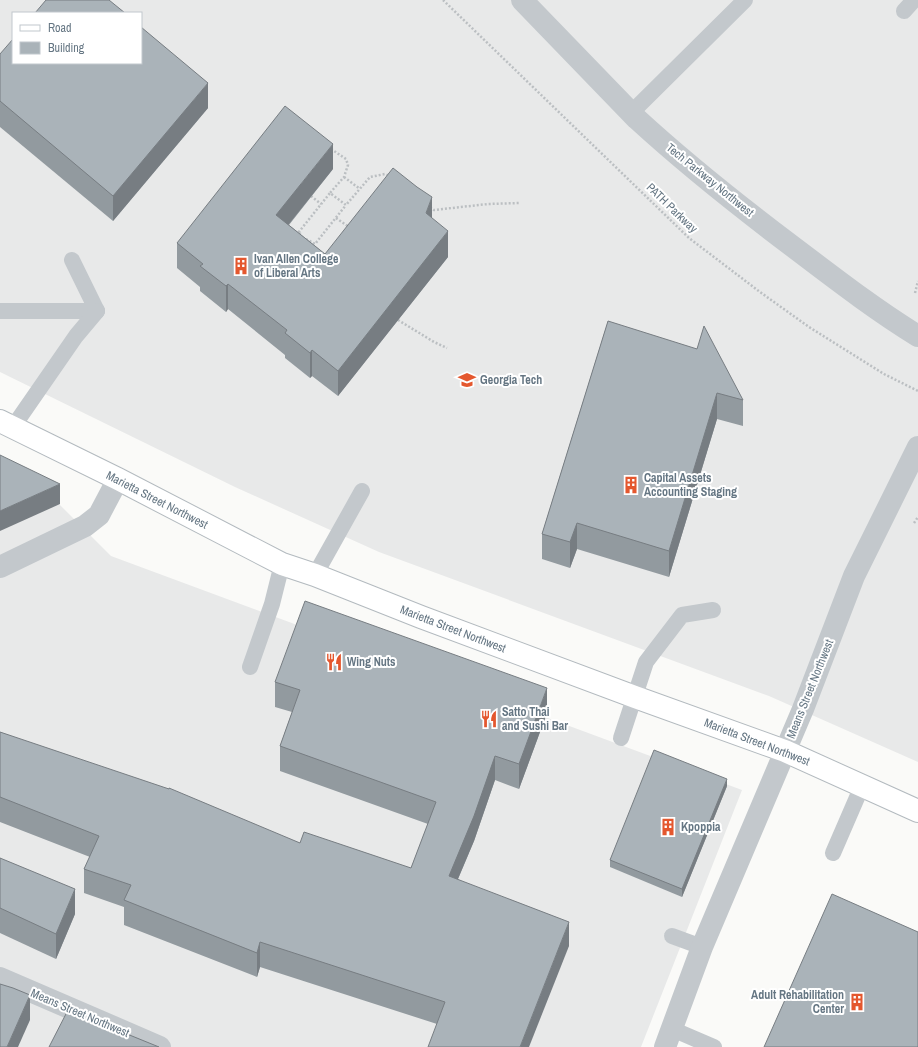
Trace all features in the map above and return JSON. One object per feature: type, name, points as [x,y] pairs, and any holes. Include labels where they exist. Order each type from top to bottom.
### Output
[{"type":"main road","name":"Marietta Street Northwest","points":[[6,424],[118,479],[282,564],[315,575],[421,617],[636,697],[785,751],[918,811]]},
{"type":"street","name":"Tech Parkway Northwest","points":[[522,0],[656,137],[765,225],[844,286],[918,336]]},
{"type":"street","name":"Means Street Northwest","points":[[669,1038],[702,947],[803,709],[854,576],[918,446]]},
{"type":"street","points":[[0,567],[85,526],[99,515],[118,479]]},
{"type":"street","name":"Means Street Northwest","points":[[0,978],[160,1047]]},
{"type":"lane","points":[[631,113],[744,2]]},
{"type":"lane","points":[[72,260],[97,311]]},
{"type":"lane","points":[[0,311],[97,311]]},
{"type":"lane","points":[[6,424],[97,311]]},
{"type":"lane","points":[[315,575],[362,491]]},
{"type":"lane","points":[[250,667],[272,604],[282,564]]},
{"type":"lane","points":[[621,738],[636,697],[646,662],[682,615],[713,610]]},
{"type":"lane","points":[[833,853],[862,786]]},
{"type":"lane","points":[[672,936],[702,947]]},
{"type":"lane","points":[[669,1038],[714,1047]]},
{"type":"path","name":"PATH Parkway","points":[[443,0],[689,238],[809,327],[884,374],[918,391]]},
{"type":"path","points":[[326,146],[346,159],[348,165],[344,177],[298,233],[314,244],[370,177],[385,174],[395,178]]},
{"type":"path","points":[[344,177],[360,189]]},
{"type":"path","points":[[330,193],[346,205]]},
{"type":"path","points":[[311,196],[321,204]]},
{"type":"path","points":[[428,205],[434,210],[488,204],[519,203]]},
{"type":"path","points":[[336,218],[354,230]]},
{"type":"path","points":[[302,244],[306,238]]},
{"type":"path","points":[[915,293],[918,281]]},
{"type":"path","points":[[398,320],[434,342],[447,348]]},
{"type":"shaded area","name":"Georgia Tech","points":[[0,0],[918,0],[918,762],[769,696],[379,552],[235,487],[0,372]]},
{"type":"shaded area","points":[[0,471],[55,500],[111,556],[742,790],[641,1047],[0,1047]]},
{"type":"building","points":[[46,0],[109,0],[124,12],[36,12]]},
{"type":"building","points":[[142,28],[208,83],[113,196],[0,101],[0,54],[12,40],[12,64],[142,64]]},
{"type":"building","name":"Ivan Allen College of Liberal Arts","points":[[285,106],[333,144],[276,215],[325,254],[393,168],[432,197],[426,213],[448,231],[338,371],[312,350],[310,353],[285,333],[287,330],[228,284],[226,286],[200,266],[203,264],[177,243]]},
{"type":"building","name":"Capital Assets Accounting Staging","points":[[608,321],[697,349],[704,326],[743,400],[717,393],[669,551],[577,523],[570,542],[542,534]]},
{"type":"building","points":[[0,455],[60,484],[0,511]]},
{"type":"building","points":[[305,601],[547,688],[519,764],[495,756],[474,816],[449,876],[569,922],[520,1047],[428,1047],[445,1002],[260,942],[257,953],[124,900],[131,885],[84,869],[99,836],[0,797],[0,732],[169,788],[300,843],[304,832],[411,868],[436,802],[280,746],[300,690],[275,682]]},
{"type":"building","name":"Kpoppia","points":[[654,750],[727,779],[682,889],[610,860]]},
{"type":"building","points":[[0,858],[75,889],[56,934],[0,908]]},
{"type":"building","name":"Adult Rehabilitation Center","points":[[832,894],[918,932],[918,1047],[764,1047]]},
{"type":"building","points":[[0,984],[30,995],[7,1047],[0,1047]]},
{"type":"building","points":[[68,1010],[159,1047],[49,1047]]},
{"type":"place","name":"Ivan Allen College of Liberal Arts","points":[[241,266]]},
{"type":"place","name":"Georgia Tech","points":[[467,380]]},
{"type":"place","name":"Capital Assets Accounting Staging","points":[[631,485]]},
{"type":"place","name":"Wing Nuts","points":[[334,662]]},
{"type":"place","name":"Satto Thai and Sushi Bar","points":[[489,719]]},
{"type":"place","name":"Kpoppia","points":[[668,827]]},
{"type":"place","name":"Adult Rehabilitation Center","points":[[857,1002]]}]
